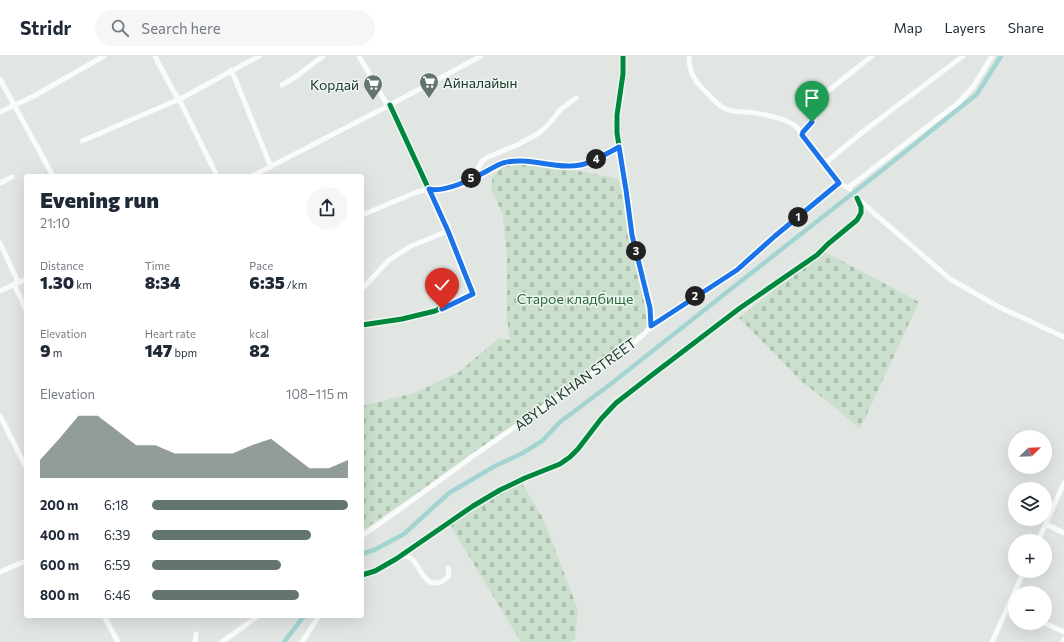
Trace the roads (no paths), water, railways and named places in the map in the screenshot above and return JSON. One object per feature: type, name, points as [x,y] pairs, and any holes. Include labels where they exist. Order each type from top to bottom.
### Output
[{"type":"street","points":[[0,112],[34,96],[104,56]]},
{"type":"street","points":[[155,56],[216,174]]},
{"type":"street","points":[[82,141],[191,93],[258,56]]},
{"type":"street","points":[[282,85],[297,76],[323,56]]},
{"type":"street","points":[[359,56],[389,106],[429,189],[448,231],[473,294],[442,309],[429,313],[364,325]]},
{"type":"street","points":[[256,174],[389,106],[481,56]]},
{"type":"street","points":[[623,56],[623,74],[617,121],[617,133],[632,235],[650,308],[651,326]]},
{"type":"street","points":[[689,56],[691,74],[694,79],[703,90],[720,105],[725,109],[732,111],[740,113],[755,113],[788,121],[794,124],[839,183],[849,189],[958,103],[973,87],[992,56]]},
{"type":"street","points":[[802,134],[816,116],[823,98],[828,91],[846,73],[872,56]]},
{"type":"street","points":[[824,164],[864,131],[962,56]]},
{"type":"street","points":[[231,70],[271,167]]},
{"type":"street","points":[[0,79],[52,174]]},
{"type":"street","points":[[474,177],[482,161],[517,145],[538,133],[548,125],[561,109],[576,98]]},
{"type":"street","points":[[364,214],[417,192],[429,189],[440,190],[452,186],[509,162],[578,166],[619,147]]},
{"type":"street","points":[[0,183],[12,177]]},
{"type":"street","name":"ABYLAI KHAN STREET","points":[[364,535],[472,456],[597,370],[635,342],[651,326],[737,270],[775,236],[839,183]]},
{"type":"street","points":[[364,574],[374,571],[401,556],[496,492],[525,478],[560,464],[570,457],[601,419],[616,404],[746,304],[817,255],[857,220],[862,213],[861,207],[856,198],[950,279],[999,307],[1064,336]]},
{"type":"street","points":[[364,287],[388,260],[411,246],[448,231]]},
{"type":"street","points":[[0,243],[24,305]]},
{"type":"street","points":[[0,291],[24,279]]},
{"type":"street","points":[[0,416],[24,463]]},
{"type":"street","points":[[1052,510],[1064,483]]},
{"type":"street","points":[[1050,526],[1064,533]]},
{"type":"street","points":[[401,556],[408,556],[412,559],[418,565],[426,579],[434,584],[447,578],[449,573],[448,568]]},
{"type":"street","points":[[0,572],[24,562]]},
{"type":"street","points":[[992,642],[1008,606]]},
{"type":"street","points":[[105,618],[118,642]]},
{"type":"street","points":[[222,642],[255,618]]},
{"type":"street","points":[[302,642],[318,618]]},
{"type":"street","points":[[1052,627],[1064,632]]},
{"type":"street","points":[[195,642],[196,634]]},
{"type":"waterway","points":[[364,553],[374,550],[404,534],[449,493],[542,441],[560,422],[612,383],[977,94],[1001,56]]},
{"type":"waterway","points":[[284,642],[302,618]]},
{"type":"place","name":"Айналайын","points":[[429,99]]},
{"type":"place","name":"Кордай","points":[[373,101]]},
{"type":"park label","name":"Старое кладбище","points":[[575,298]]}]
